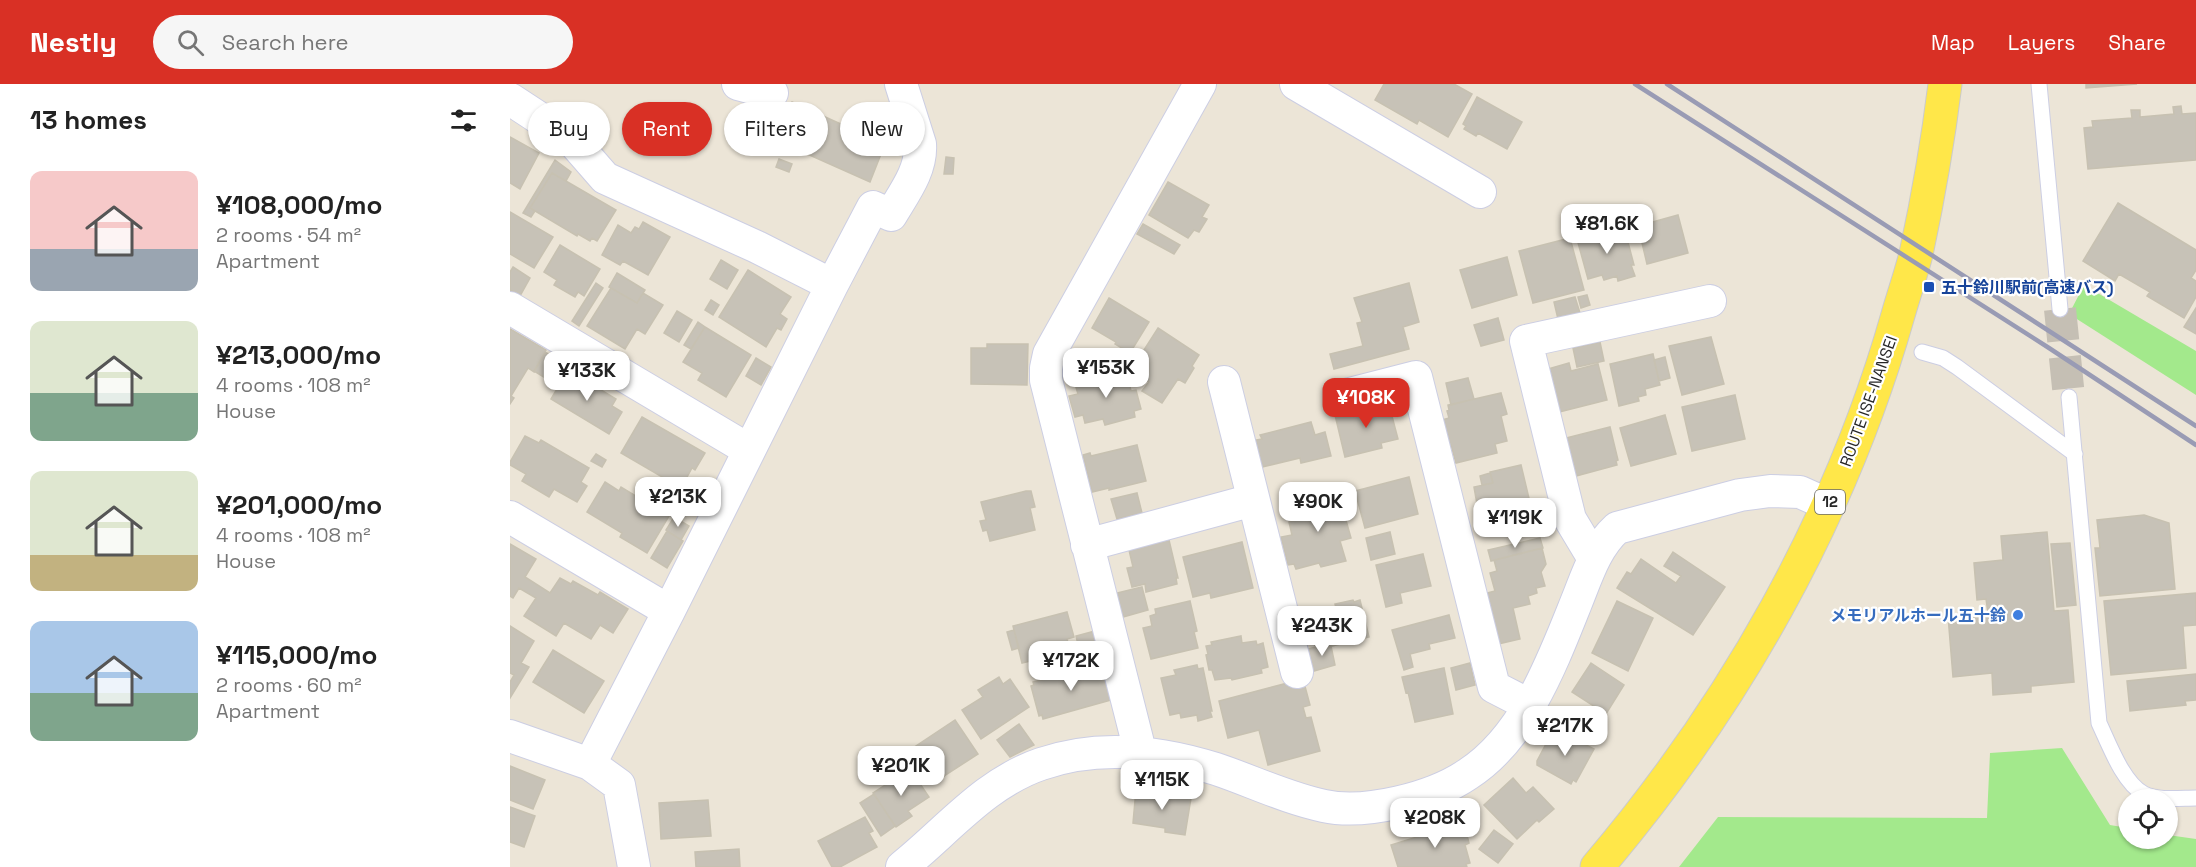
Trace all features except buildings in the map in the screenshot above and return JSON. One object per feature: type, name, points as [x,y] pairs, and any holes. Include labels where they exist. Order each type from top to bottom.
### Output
[{"type":"main road","name":"ROUTE ISE-NANSEI","points":[[1597,867],[1637,820],[1726,694],[1768,624],[1829,505],[1861,428],[1886,359],[1916,255],[1938,143],[1945,84]]},
{"type":"street","points":[[738,84],[772,93]]},
{"type":"street","points":[[590,764],[873,207],[891,215],[919,163],[921,153],[918,134],[901,84]]},
{"type":"street","points":[[1140,751],[1046,380],[1047,361],[1200,84]]},
{"type":"street","points":[[1296,84],[1480,192]]},
{"type":"street","points":[[510,99],[571,139],[605,178],[757,246],[832,285]]},
{"type":"street","points":[[1594,559],[1570,519],[1526,341],[1710,301]]},
{"type":"street","points":[[510,308],[749,450]]},
{"type":"street","points":[[1346,395],[1416,377],[1494,687],[1528,705]]},
{"type":"street","points":[[1224,382],[1296,672]]},
{"type":"street","points":[[902,867],[960,815],[1016,774],[1068,756],[1140,751],[1171,757],[1215,769],[1326,807],[1363,808],[1402,802],[1440,789],[1487,761],[1503,743],[1528,705],[1561,639],[1594,559],[1605,540],[1617,528],[1740,495],[1770,491],[1800,492],[1829,505]]},
{"type":"street","points":[[1088,545],[1253,500]]},
{"type":"street","points":[[510,517],[669,611]]},
{"type":"street","points":[[510,736],[590,764],[619,784],[634,867]]},
{"type":"lane","points":[[2039,84],[2060,309]]},
{"type":"lane","points":[[1922,352],[1950,363],[2075,454]]},
{"type":"lane","points":[[2069,398],[2100,723],[2119,764],[2137,789],[2155,796],[2196,798]]},
{"type":"green space","points":[[2084,285],[2196,351],[2196,395],[2069,314]]},
{"type":"green space","points":[[2062,748],[2110,825],[2118,826],[2118,849],[2178,849],[2178,836],[2196,839],[2196,867],[1679,867],[1718,817],[1987,818],[1990,753]]},
{"type":"tunnel","points":[[2060,309],[2069,397]]},
{"type":"railway","points":[[1635,84],[2049,348],[2196,445]]},
{"type":"railway","points":[[1667,84],[2196,426]]},
{"type":"place","name":"五十鈴川駅前(高速バス)","points":[[1929,287]]},
{"type":"place","name":"メモリアルホール五十鈴","points":[[2018,615]]}]
